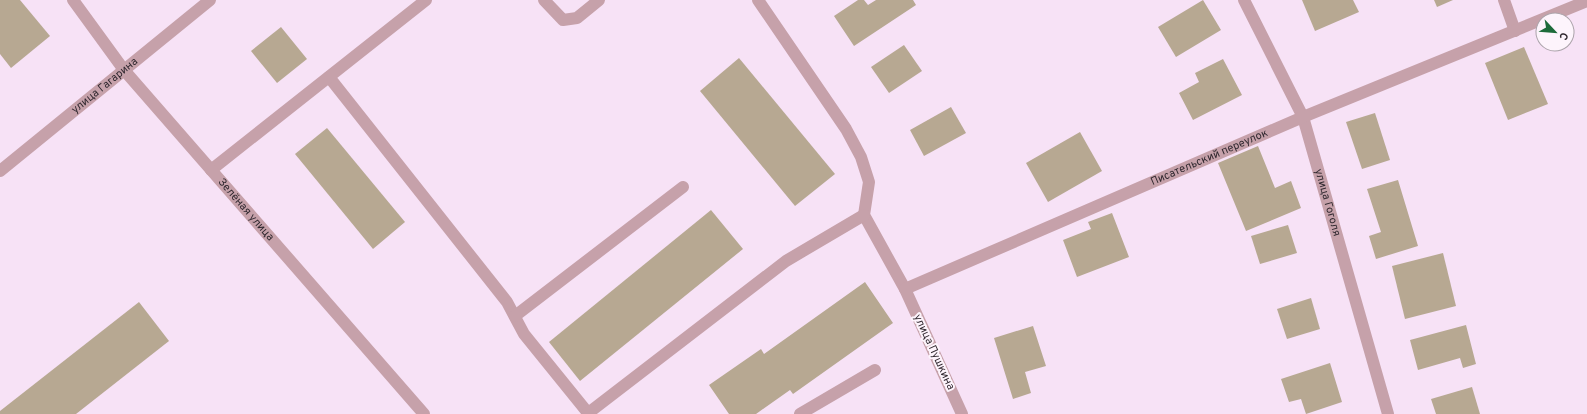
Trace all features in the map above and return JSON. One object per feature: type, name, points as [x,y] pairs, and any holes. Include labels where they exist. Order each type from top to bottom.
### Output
[{"type":"street","name":"Зелёная улица","points":[[73,0],[124,70],[424,414]]},
{"type":"street","name":"улица Гагарина","points":[[0,171],[210,0]]},
{"type":"street","points":[[211,170],[426,0]]},
{"type":"street","points":[[544,0],[562,20],[577,18],[599,0]]},
{"type":"street","points":[[329,77],[507,302],[524,334],[587,414],[786,261],[864,215],[869,182],[861,157],[846,129],[758,0]]},
{"type":"street","name":"улица Гоголя","points":[[1244,0],[1303,117],[1388,414]]},
{"type":"street","points":[[1504,0],[1515,30]]},
{"type":"street","name":"Писательский переулок","points":[[905,289],[1303,117],[1587,2]]},
{"type":"street","points":[[515,316],[683,187]]},
{"type":"street","name":"улица Пушкина","points":[[864,215],[905,289],[962,414]]},
{"type":"street","points":[[800,414],[875,370]]},
{"type":"building","points":[[0,0],[20,0],[50,36],[11,68],[0,54]]},
{"type":"building","points":[[858,0],[864,0],[868,5],[876,0],[913,0],[916,5],[854,46],[834,16]]},
{"type":"building","points":[[1203,0],[1221,30],[1176,57],[1158,27]]},
{"type":"building","points":[[1302,0],[1353,0],[1359,12],[1315,31]]},
{"type":"building","points":[[1434,0],[1453,0],[1437,7]]},
{"type":"building","points":[[281,27],[307,59],[277,83],[251,51]]},
{"type":"building","points":[[904,45],[922,71],[889,93],[871,67]]},
{"type":"building","points":[[1524,47],[1548,104],[1508,120],[1485,63]]},
{"type":"building","points":[[739,58],[835,174],[795,206],[700,91]]},
{"type":"building","points":[[1223,59],[1242,95],[1193,120],[1179,93],[1199,82],[1195,73]]},
{"type":"building","points":[[951,107],[966,133],[924,156],[910,130]]},
{"type":"building","points":[[1375,113],[1390,160],[1362,169],[1346,122]]},
{"type":"building","points":[[327,128],[405,222],[373,249],[295,154]]},
{"type":"building","points":[[1080,132],[1102,171],[1048,202],[1026,163]]},
{"type":"building","points":[[1258,146],[1275,188],[1291,181],[1301,208],[1246,231],[1218,163]]},
{"type":"building","points":[[1398,180],[1418,246],[1376,259],[1369,236],[1381,232],[1367,189]]},
{"type":"building","points":[[711,210],[743,249],[580,381],[549,342]]},
{"type":"building","points":[[1112,213],[1129,257],[1077,277],[1063,240],[1091,229],[1088,222]]},
{"type":"building","points":[[1288,225],[1297,253],[1260,264],[1251,236]]},
{"type":"building","points":[[1443,253],[1456,306],[1405,319],[1392,266]]},
{"type":"building","points":[[865,282],[893,323],[793,394],[790,390],[756,414],[729,414],[709,385],[761,349],[764,354]]},
{"type":"building","points":[[1311,298],[1320,329],[1287,339],[1277,309]]},
{"type":"building","points":[[139,302],[169,341],[76,414],[0,414],[0,411]]},
{"type":"building","points":[[1466,325],[1476,364],[1463,368],[1460,358],[1418,370],[1410,340]]},
{"type":"building","points":[[1033,326],[1046,366],[1025,372],[1031,393],[1013,399],[994,338]]},
{"type":"building","points":[[1330,363],[1342,402],[1306,414],[1301,399],[1289,402],[1281,379]]},
{"type":"building","points":[[1472,387],[1480,414],[1436,414],[1431,399]]}]
